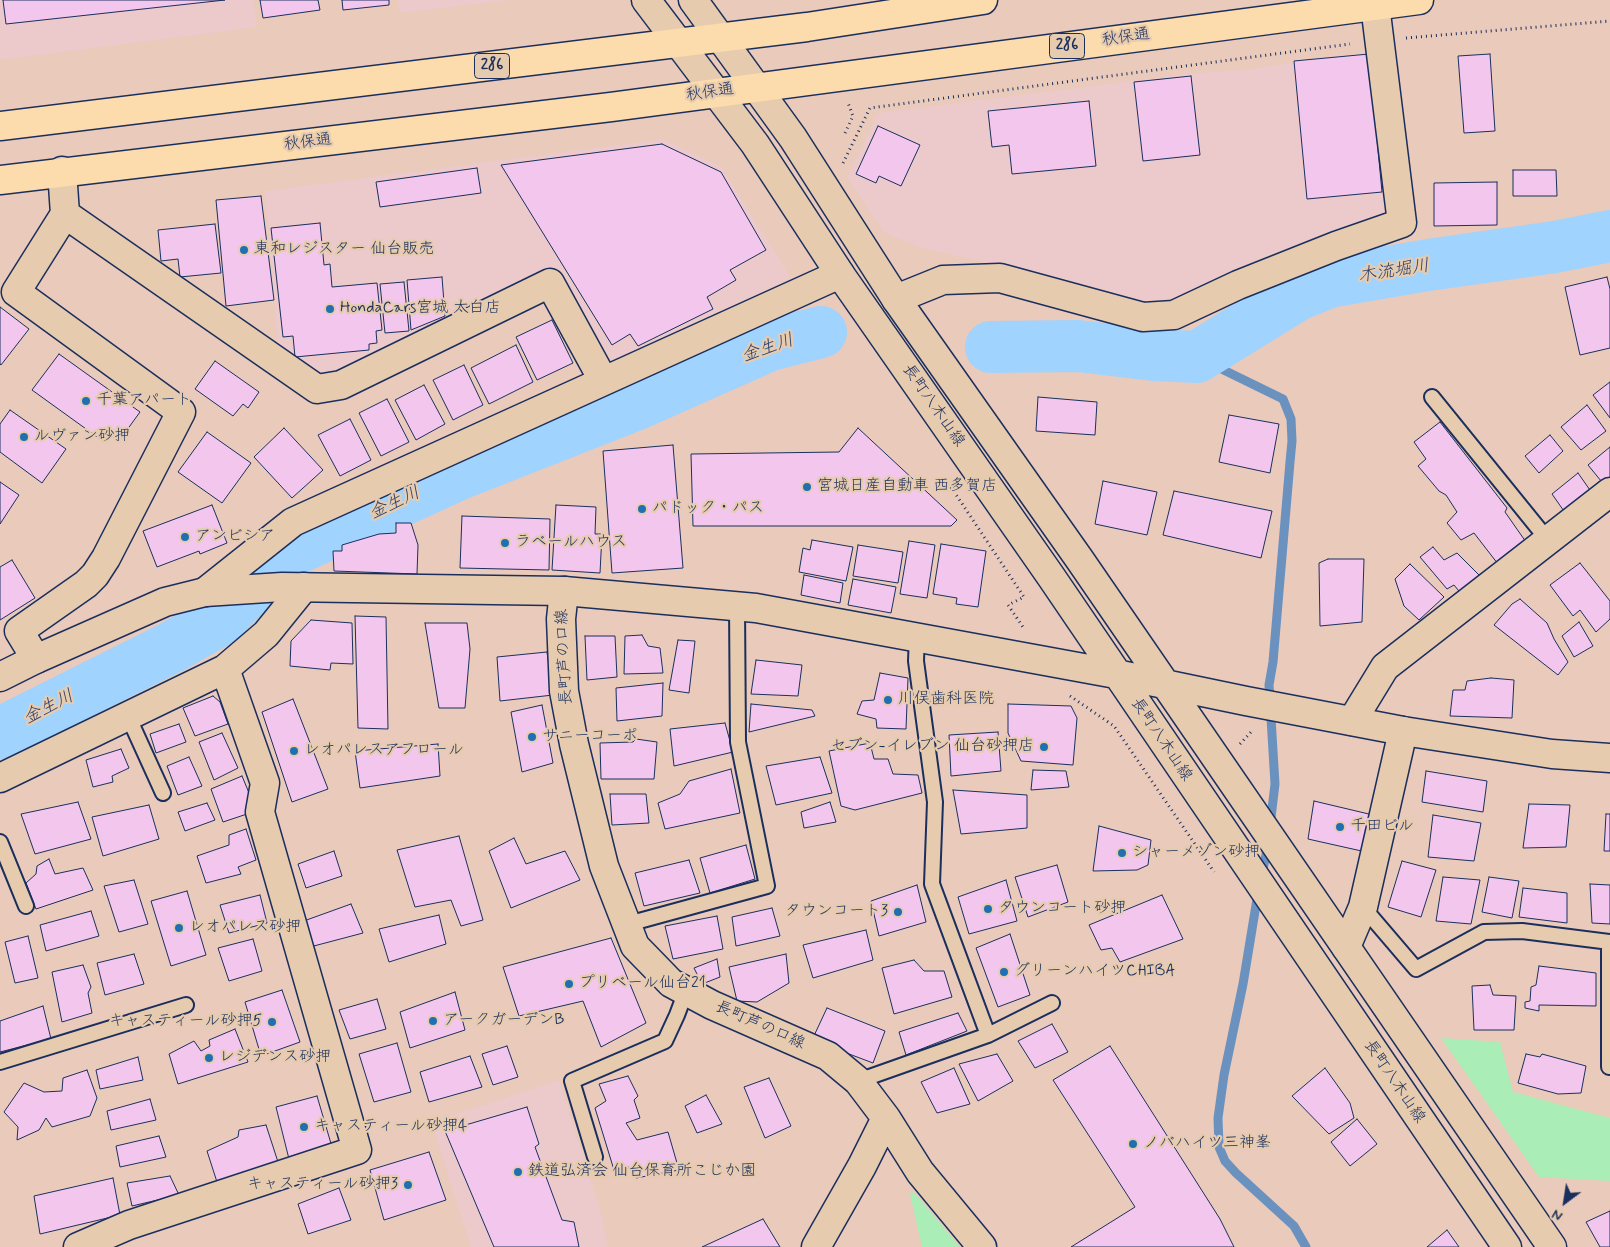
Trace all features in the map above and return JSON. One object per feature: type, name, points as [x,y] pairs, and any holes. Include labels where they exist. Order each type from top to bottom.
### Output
[{"type":"highway","name":"286","points":[[0,126],[807,27],[983,0]]},
{"type":"highway","name":"秋保通","points":[[0,180],[611,107],[1419,0]]},
{"type":"street","name":"長町八木山線","points":[[646,0],[754,144],[840,274],[906,366],[1507,1247]]},
{"type":"street","points":[[693,0],[793,138],[896,299],[1074,551],[1552,1247]]},
{"type":"street","points":[[896,299],[943,280],[1000,278],[1143,317],[1174,315],[1238,286],[1336,246],[1402,223],[1375,5]]},
{"type":"street","points":[[36,659],[19,631],[86,584],[95,575],[106,558],[181,412],[16,292],[65,214],[62,172]]},
{"type":"street","points":[[65,214],[317,389],[341,385],[550,283],[603,380]]},
{"type":"street","points":[[218,591],[293,522],[840,274]]},
{"type":"street","points":[[1352,721],[1385,667],[1547,539],[1610,492]]},
{"type":"street","points":[[0,677],[165,602],[218,591],[292,587],[564,591],[756,608],[1046,660],[1403,731],[1552,754],[1610,758]]},
{"type":"street","points":[[0,778],[225,669],[266,634],[292,587]]},
{"type":"street","name":"長町芦の口線","points":[[564,591],[560,619],[564,692],[574,744],[604,866],[635,946],[671,983],[712,1005],[828,1056],[858,1080],[886,1118],[920,1172],[982,1247]]},
{"type":"street","points":[[78,1247],[129,1225],[357,1150],[260,812],[265,783],[225,669]]},
{"type":"street","points":[[1346,947],[1363,907],[1403,731]]},
{"type":"street","points":[[816,1247],[886,1118]]},
{"type":"lane","points":[[1432,397],[1547,539]]},
{"type":"lane","points":[[628,924],[767,886],[738,742],[736,606]]},
{"type":"lane","points":[[917,636],[916,661],[935,802],[932,884],[988,1034]]},
{"type":"lane","points":[[128,716],[163,793]]},
{"type":"lane","points":[[0,842],[26,906]]},
{"type":"lane","points":[[1363,907],[1416,969],[1484,932],[1522,931],[1610,942],[1609,1066]]},
{"type":"lane","points":[[595,1157],[572,1081],[665,1041],[686,991]]},
{"type":"lane","points":[[858,1080],[988,1034],[1052,1003]]},
{"type":"lane","points":[[0,1062],[186,1005]]},
{"type":"path","points":[[856,137],[870,108],[1380,40],[1610,21]]},
{"type":"path","points":[[845,132],[853,116],[848,103]]},
{"type":"path","points":[[946,480],[1024,597],[1008,605],[1046,660],[1065,693],[1114,726],[1211,868]]},
{"type":"shaded area","points":[[0,0],[253,0],[257,27],[0,60]]},
{"type":"shaded area","points":[[398,0],[510,0],[400,13]]},
{"type":"shaded area","points":[[1371,52],[1390,202],[1379,221],[1195,292],[1162,301],[1137,302],[1060,279],[921,248],[885,233],[847,178],[878,113],[1195,73],[1251,69]]},
{"type":"shaded area","points":[[663,139],[722,167],[791,278],[607,366],[552,270],[341,374],[312,373],[278,348],[265,191]]},
{"type":"shaded area","name":"鉄道弘済会 仙台保育所こじか園","points":[[559,1080],[603,1219],[607,1247],[471,1247],[431,1122]]},
{"type":"green space","points":[[1441,1038],[1500,1042],[1513,1092],[1610,1118],[1610,1181],[1539,1177]]},
{"type":"green space","points":[[914,1192],[960,1247],[922,1247],[910,1194]]},
{"type":"building","points":[[3,0],[225,0],[6,24]]},
{"type":"building","points":[[260,0],[318,0],[320,10],[263,18]]},
{"type":"building","points":[[342,0],[389,0],[389,5],[343,10]]},
{"type":"building","points":[[1369,54],[1382,192],[1307,199],[1294,61]]},
{"type":"building","points":[[1490,54],[1495,131],[1464,133],[1458,56]]},
{"type":"building","points":[[1191,76],[1200,155],[1143,161],[1134,82]]},
{"type":"building","points":[[1089,101],[1096,166],[1012,174],[1009,145],[992,147],[988,111]]},
{"type":"building","points":[[878,126],[920,145],[901,186],[879,176],[876,183],[856,174]]},
{"type":"building","points":[[662,144],[721,172],[766,250],[730,270],[736,280],[707,297],[713,309],[638,346],[630,334],[612,345],[501,165]]},
{"type":"building","points":[[477,168],[481,193],[380,207],[376,182]]},
{"type":"building","points":[[1513,170],[1556,170],[1557,196],[1513,196]]},
{"type":"building","points":[[1497,182],[1497,225],[1434,226],[1434,183]]},
{"type":"building","name":"東和レジスター 仙台販売","points":[[261,196],[274,300],[226,306],[216,200]]},
{"type":"building","name":"HondaCars宮城 太白店","points":[[320,223],[324,265],[330,264],[332,287],[377,283],[382,330],[376,331],[377,343],[369,344],[369,350],[295,357],[293,336],[283,337],[271,228]]},
{"type":"building","points":[[215,224],[221,273],[180,277],[178,259],[161,261],[158,230]]},
{"type":"building","points":[[442,277],[445,316],[411,330],[407,280]]},
{"type":"building","points":[[1607,277],[1610,289],[1610,348],[1580,355],[1565,287]]},
{"type":"building","points":[[404,282],[409,331],[385,333],[380,284]]},
{"type":"building","points":[[0,307],[29,329],[1,365],[0,364]]},
{"type":"building","points":[[552,320],[573,363],[537,380],[516,337]]},
{"type":"building","points":[[516,345],[533,382],[489,404],[471,368]]},
{"type":"building","name":"千葉アパート","points":[[59,354],[140,412],[119,441],[105,431],[100,439],[32,390]]},
{"type":"building","points":[[215,361],[259,392],[248,408],[243,404],[233,416],[195,389]]},
{"type":"building","points":[[464,365],[483,405],[453,420],[433,380]]},
{"type":"building","points":[[1610,382],[1610,418],[1593,395]]},
{"type":"building","points":[[424,385],[445,424],[416,440],[395,400]]},
{"type":"building","points":[[1038,397],[1097,402],[1095,435],[1036,431]]},
{"type":"building","points":[[387,399],[409,442],[381,456],[359,413]]},
{"type":"building","points":[[1587,405],[1606,431],[1581,450],[1561,427]]},
{"type":"building","name":"ルヴァン砂押","points":[[10,410],[66,449],[42,483],[0,452],[0,424]]},
{"type":"building","points":[[1229,415],[1279,424],[1270,473],[1219,462]]},
{"type":"building","points":[[350,419],[371,460],[340,476],[318,435]]},
{"type":"building","points":[[1440,422],[1507,508],[1505,512],[1526,542],[1498,564],[1474,533],[1461,540],[1447,523],[1457,512],[1446,495],[1439,491],[1418,466],[1426,459],[1414,442]]},
{"type":"building","points":[[284,428],[323,470],[292,498],[254,457]]},
{"type":"building","name":"宮城日産自動車 西多賀店","points":[[858,428],[957,520],[951,526],[693,526],[691,454],[839,452]]},
{"type":"building","points":[[207,432],[251,463],[222,503],[178,472]]},
{"type":"building","points":[[1550,435],[1563,451],[1539,473],[1525,456]]},
{"type":"building","name":"パドック・パス","points":[[673,445],[683,568],[612,573],[603,451]]},
{"type":"building","points":[[1610,447],[1610,483],[1606,487],[1588,465]]},
{"type":"building","points":[[1578,473],[1592,493],[1566,514],[1552,494]]},
{"type":"building","points":[[1103,481],[1157,492],[1147,535],[1095,524]]},
{"type":"building","points":[[0,482],[19,495],[0,524]]},
{"type":"building","points":[[1174,491],[1272,511],[1261,558],[1163,535]]},
{"type":"building","name":"アンビシア","points":[[212,505],[227,543],[200,554],[199,551],[157,567],[143,531]]},
{"type":"building","points":[[556,505],[596,507],[595,534],[602,534],[600,573],[552,570]]},
{"type":"building","name":"ラベールハウス","points":[[462,516],[550,519],[549,570],[460,568]]},
{"type":"building","points":[[396,523],[411,523],[418,545],[417,574],[334,571],[333,551],[342,551],[342,545],[379,534],[396,533]]},
{"type":"building","points":[[812,540],[853,547],[846,581],[799,572],[803,548],[810,550]]},
{"type":"building","points":[[909,541],[935,545],[927,598],[900,594]]},
{"type":"building","points":[[941,544],[986,551],[978,607],[956,604],[957,598],[933,594]]},
{"type":"building","points":[[858,545],[903,552],[898,583],[853,576]]},
{"type":"building","points":[[1433,547],[1444,560],[1457,553],[1485,581],[1463,596],[1454,585],[1447,589],[1420,557]]},
{"type":"building","points":[[1328,559],[1364,559],[1362,622],[1320,626],[1319,563]]},
{"type":"building","points":[[12,560],[35,598],[0,620],[0,567]]},
{"type":"building","points":[[1580,563],[1610,601],[1610,619],[1596,632],[1580,610],[1573,616],[1550,585]]},
{"type":"building","points":[[1410,564],[1444,597],[1419,620],[1404,606],[1395,579]]},
{"type":"building","points":[[804,575],[843,583],[840,603],[801,595]]},
{"type":"building","points":[[853,579],[896,587],[891,613],[848,605]]},
{"type":"building","points":[[1520,599],[1547,623],[1568,662],[1558,675],[1494,625],[1512,604]]},
{"type":"building","points":[[355,616],[386,617],[388,729],[358,728]]},
{"type":"building","points":[[311,620],[352,623],[353,664],[331,663],[330,670],[290,666],[291,641]]},
{"type":"building","points":[[1579,622],[1593,646],[1574,657],[1562,636]]},
{"type":"building","points":[[425,623],[467,623],[470,649],[465,708],[439,708]]},
{"type":"building","points":[[642,635],[648,646],[660,648],[663,673],[624,674],[625,636]]},
{"type":"building","points":[[585,636],[615,636],[617,677],[587,680]]},
{"type":"building","points":[[678,640],[695,641],[689,693],[669,690]]},
{"type":"building","points":[[547,652],[553,695],[500,701],[497,657]]},
{"type":"building","points":[[756,660],[802,665],[798,696],[751,694]]},
{"type":"building","name":"川俣歯科医院","points":[[880,673],[908,678],[906,729],[877,728],[876,719],[857,714],[862,701],[874,700]]},
{"type":"building","points":[[1491,678],[1514,680],[1512,718],[1450,716],[1453,690],[1465,690],[1467,681]]},
{"type":"building","points":[[663,683],[662,716],[617,721],[616,688]]},
{"type":"building","points":[[213,696],[220,702],[228,724],[195,736],[183,708]]},
{"type":"building","name":"レオパレスアフロール","points":[[293,699],[328,789],[292,802],[262,712]]},
{"type":"building","points":[[751,704],[812,710],[815,716],[749,732]]},
{"type":"building","name":"セブン-イレブン 仙台砂押店","points":[[1008,704],[1071,706],[1077,718],[1073,765],[1021,761],[1008,733]]},
{"type":"building","name":"サニーコーポ","points":[[542,705],[553,763],[522,772],[511,712]]},
{"type":"building","points":[[725,723],[733,752],[674,766],[670,729]]},
{"type":"building","points":[[179,724],[186,742],[156,753],[150,734]]},
{"type":"building","points":[[998,732],[1001,771],[951,776],[949,735]]},
{"type":"building","points":[[222,733],[238,768],[214,780],[199,742]]},
{"type":"building","points":[[636,739],[657,742],[654,779],[601,779],[600,743],[633,742]]},
{"type":"building","points":[[870,743],[874,759],[888,759],[893,774],[918,775],[922,793],[855,810],[841,806],[829,751]]},
{"type":"building","points":[[438,744],[440,776],[360,788],[355,751]]},
{"type":"building","points":[[121,749],[129,768],[112,776],[113,782],[93,787],[86,760]]},
{"type":"building","points":[[189,757],[202,786],[178,795],[167,766]]},
{"type":"building","points":[[820,757],[832,793],[776,805],[766,766]]},
{"type":"building","points":[[731,769],[740,813],[665,829],[658,803],[680,794],[689,781]]},
{"type":"building","points":[[1033,770],[1066,771],[1069,787],[1031,790]]},
{"type":"building","points":[[1426,771],[1487,781],[1483,812],[1422,802]]},
{"type":"building","points":[[242,776],[254,805],[250,813],[223,822],[211,789]]},
{"type":"building","points":[[953,790],[1027,795],[1027,828],[961,834]]},
{"type":"building","points":[[610,794],[646,794],[649,823],[612,825]]},
{"type":"building","name":"千田ビル","points":[[1314,801],[1373,815],[1366,852],[1308,839]]},
{"type":"building","points":[[78,802],[91,839],[35,854],[21,814]]},
{"type":"building","points":[[830,802],[836,822],[804,828],[801,812]]},
{"type":"building","points":[[207,803],[215,820],[185,831],[178,812]]},
{"type":"building","points":[[1529,804],[1570,805],[1566,847],[1523,848]]},
{"type":"building","points":[[149,805],[159,839],[103,856],[92,817]]},
{"type":"building","points":[[1606,814],[1610,814],[1610,851],[1604,851]]},
{"type":"building","points":[[1433,815],[1481,823],[1474,861],[1428,857]]},
{"type":"building","name":"シャーメゾン砂押","points":[[1099,826],[1151,840],[1148,865],[1137,870],[1093,871]]},
{"type":"building","points":[[246,829],[256,860],[238,867],[241,874],[206,883],[197,856],[229,845],[229,835]]},
{"type":"building","points":[[459,836],[483,920],[461,926],[451,900],[415,907],[397,850]]},
{"type":"building","points":[[514,838],[526,864],[565,851],[580,880],[511,908],[489,851]]},
{"type":"building","points":[[746,845],[755,879],[710,893],[700,858]]},
{"type":"building","points":[[334,851],[342,876],[306,888],[298,864]]},
{"type":"building","points":[[49,859],[55,874],[83,868],[93,890],[36,909],[26,883],[36,874],[37,866]]},
{"type":"building","points":[[689,860],[700,893],[644,906],[635,873]]},
{"type":"building","points":[[1402,861],[1436,870],[1421,917],[1388,907]]},
{"type":"building","name":"タウンコート砂押","points":[[1057,865],[1068,902],[1028,917],[1015,877]]},
{"type":"building","points":[[1443,877],[1480,880],[1471,924],[1436,921]]},
{"type":"building","points":[[1489,877],[1519,881],[1512,918],[1482,912]]},
{"type":"building","points":[[134,880],[148,924],[119,932],[104,886]]},
{"type":"building","name":"タウンコート砂押","points":[[1006,880],[1017,921],[969,934],[958,897]]},
{"type":"building","points":[[1590,884],[1610,885],[1610,924],[1592,923]]},
{"type":"building","name":"タウンコート3","points":[[917,885],[926,922],[879,936],[871,901]]},
{"type":"building","points":[[1523,888],[1567,893],[1567,923],[1519,917]]},
{"type":"building","name":"レオパレス砂押","points":[[187,891],[206,955],[171,966],[151,901]]},
{"type":"building","points":[[260,895],[267,923],[229,933],[220,905]]},
{"type":"building","points":[[1162,895],[1183,939],[1120,962],[1112,948],[1101,950],[1089,925]]},
{"type":"building","points":[[351,904],[363,933],[310,947],[301,922]]},
{"type":"building","points":[[772,908],[780,936],[736,946],[732,917]]},
{"type":"building","points":[[91,911],[99,936],[46,951],[40,925]]},
{"type":"building","points":[[439,915],[446,944],[389,962],[379,929]]},
{"type":"building","points":[[717,916],[723,949],[673,959],[665,926]]},
{"type":"building","points":[[866,930],[873,960],[813,978],[803,945]]},
{"type":"building","name":"グリーンハイツCHIBA","points":[[1010,934],[1030,995],[998,1007],[976,948]]},
{"type":"building","points":[[28,936],[38,978],[15,983],[5,942]]},
{"type":"building","name":"プリベール仙台21","points":[[611,938],[646,1023],[601,1047],[583,1001],[519,1016],[503,967]]},
{"type":"building","points":[[253,939],[262,971],[229,981],[218,948]]},
{"type":"building","points":[[134,954],[144,984],[105,995],[97,963]]},
{"type":"building","points":[[786,954],[789,983],[757,1002],[737,1001],[729,967]]},
{"type":"building","points":[[717,959],[720,977],[702,984],[694,968]]},
{"type":"building","points":[[914,960],[924,971],[944,971],[952,997],[894,1014],[882,968]]},
{"type":"building","points":[[83,965],[91,987],[88,993],[92,1013],[62,1022],[52,972]]},
{"type":"building","points":[[1539,966],[1596,973],[1596,1006],[1539,1005],[1539,1011],[1525,1008],[1525,1002],[1530,1001],[1531,987],[1536,985]]},
{"type":"building","points":[[1490,985],[1493,995],[1516,996],[1514,1030],[1474,1030],[1472,986]]},
{"type":"building","name":"キャスティール砂押5","points":[[282,990],[300,1042],[261,1056],[245,1002]]},
{"type":"building","name":"アークガーデンB","points":[[455,992],[465,1030],[410,1048],[400,1012]]},
{"type":"building","points":[[377,999],[386,1029],[350,1039],[339,1010]]},
{"type":"building","points":[[43,1006],[51,1039],[0,1052],[0,1021]]},
{"type":"building","points":[[827,1008],[885,1031],[873,1063],[812,1040]]},
{"type":"building","points":[[958,1013],[967,1031],[906,1055],[899,1032]]},
{"type":"building","points":[[1052,1024],[1068,1052],[1035,1068],[1018,1041]]},
{"type":"building","name":"レジデンス砂押","points":[[235,1029],[248,1062],[178,1084],[169,1054],[194,1041],[201,1051],[210,1046],[209,1040]]},
{"type":"building","points":[[397,1043],[411,1092],[374,1102],[359,1054]]},
{"type":"building","points":[[507,1046],[518,1077],[493,1085],[482,1054]]},
{"type":"building","name":"ノバハイツ三神峯","points":[[1110,1046],[1220,1219],[1234,1247],[1071,1247],[1135,1207],[1053,1080]]},
{"type":"building","points":[[997,1054],[1013,1081],[978,1101],[959,1064]]},
{"type":"building","points":[[1526,1054],[1540,1057],[1542,1054],[1586,1066],[1581,1093],[1558,1094],[1518,1083]]},
{"type":"building","points":[[470,1056],[482,1087],[429,1102],[420,1072]]},
{"type":"building","points":[[138,1057],[143,1080],[100,1089],[96,1070]]},
{"type":"building","points":[[954,1068],[970,1104],[937,1113],[921,1082]]},
{"type":"building","points":[[1325,1068],[1350,1103],[1354,1118],[1329,1134],[1292,1096]]},
{"type":"building","points":[[87,1070],[97,1098],[90,1116],[52,1127],[46,1118],[39,1130],[17,1140],[18,1127],[4,1112],[24,1083],[44,1092],[62,1091],[63,1078]]},
{"type":"building","points":[[628,1076],[638,1096],[634,1100],[640,1118],[626,1123],[637,1140],[668,1132],[679,1170],[636,1178],[629,1167],[614,1170],[595,1108],[606,1101],[599,1084]]},
{"type":"building","points":[[769,1078],[791,1126],[765,1138],[744,1087]]},
{"type":"building","points":[[706,1095],[722,1124],[697,1133],[685,1106]]},
{"type":"building","name":"キャスティール砂押4","points":[[317,1096],[332,1147],[289,1159],[276,1107]]},
{"type":"building","points":[[150,1099],[156,1120],[111,1130],[107,1111]]},
{"type":"building","name":"鉄道弘済会 仙台保育所こじか園","points":[[527,1107],[539,1144],[535,1147],[562,1220],[574,1222],[579,1247],[494,1247],[445,1131]]},
{"type":"building","points":[[1357,1119],[1377,1144],[1350,1166],[1331,1142]]},
{"type":"building","points":[[266,1125],[278,1162],[217,1182],[207,1151],[238,1137],[239,1130]]},
{"type":"building","points":[[159,1136],[166,1157],[120,1167],[116,1146]]},
{"type":"building","name":"キャスティール砂押3","points":[[429,1152],[446,1200],[384,1220],[370,1170]]},
{"type":"building","points":[[170,1176],[179,1195],[132,1206],[127,1183]]},
{"type":"building","points":[[113,1178],[120,1215],[40,1234],[34,1196]]},
{"type":"building","points":[[339,1188],[351,1220],[308,1234],[298,1204]]},
{"type":"building","points":[[1610,1211],[1610,1247],[1600,1247],[1586,1222]]},
{"type":"building","points":[[763,1219],[780,1247],[702,1247]]},
{"type":"building","points":[[1447,1230],[1459,1247],[1427,1247]]},
{"type":"waterway","name":"木流堀川","points":[[991,347],[1078,346],[1154,355],[1197,357],[1299,294],[1329,282],[1428,265],[1555,247],[1610,236]]},
{"type":"waterway","name":"金生川","points":[[0,733],[172,647],[218,621],[291,551],[459,474],[637,404],[770,345],[821,332]]},
{"type":"waterway","points":[[1197,357],[1283,399],[1291,419],[1292,441],[1273,662],[1269,685],[1275,784],[1270,826]]},
{"type":"waterway","points":[[1262,875],[1268,844]]},
{"type":"waterway","points":[[1258,893],[1243,984],[1224,1075],[1218,1118],[1219,1147],[1225,1161],[1236,1173],[1294,1226],[1306,1247]]},
{"type":"place","name":"東和レジスター 仙台販売","points":[[244,250]]},
{"type":"place","name":"HondaCars宮城 太白店","points":[[330,309]]},
{"type":"place","name":"千葉アパート","points":[[86,401]]},
{"type":"place","name":"ルヴァン砂押","points":[[24,437]]},
{"type":"place","name":"宮城日産自動車 西多賀店","points":[[807,487]]},
{"type":"place","name":"パドック・パス","points":[[642,509]]},
{"type":"place","name":"アンビシア","points":[[185,537]]},
{"type":"place","name":"ラベールハウス","points":[[505,543]]},
{"type":"place","name":"川俣歯科医院","points":[[888,700]]},
{"type":"place","name":"サニーコーポ","points":[[532,737]]},
{"type":"place","name":"セブン-イレブン 仙台砂押店","points":[[1044,747]]},
{"type":"place","name":"レオパレスアフロール","points":[[294,751]]},
{"type":"place","name":"千田ビル","points":[[1340,827]]},
{"type":"place","name":"シャーメゾン砂押","points":[[1122,853]]},
{"type":"place","name":"タウンコート砂押","points":[[988,909]]},
{"type":"place","name":"タウンコート3","points":[[898,912]]},
{"type":"place","name":"レオパレス砂押","points":[[179,928]]},
{"type":"place","name":"グリーンハイツCHIBA","points":[[1004,972]]},
{"type":"place","name":"プリベール仙台21","points":[[569,984]]},
{"type":"place","name":"アークガーデンB","points":[[433,1021]]},
{"type":"place","name":"キャスティール砂押5","points":[[272,1022]]},
{"type":"place","name":"レジデンス砂押","points":[[209,1058]]},
{"type":"place","name":"キャスティール砂押4","points":[[304,1127]]},
{"type":"place","name":"ノバハイツ三神峯","points":[[1133,1144]]},
{"type":"place","name":"鉄道弘済会 仙台保育所こじか園","points":[[518,1172]]},
{"type":"place","name":"キャスティール砂押3","points":[[408,1185]]}]
